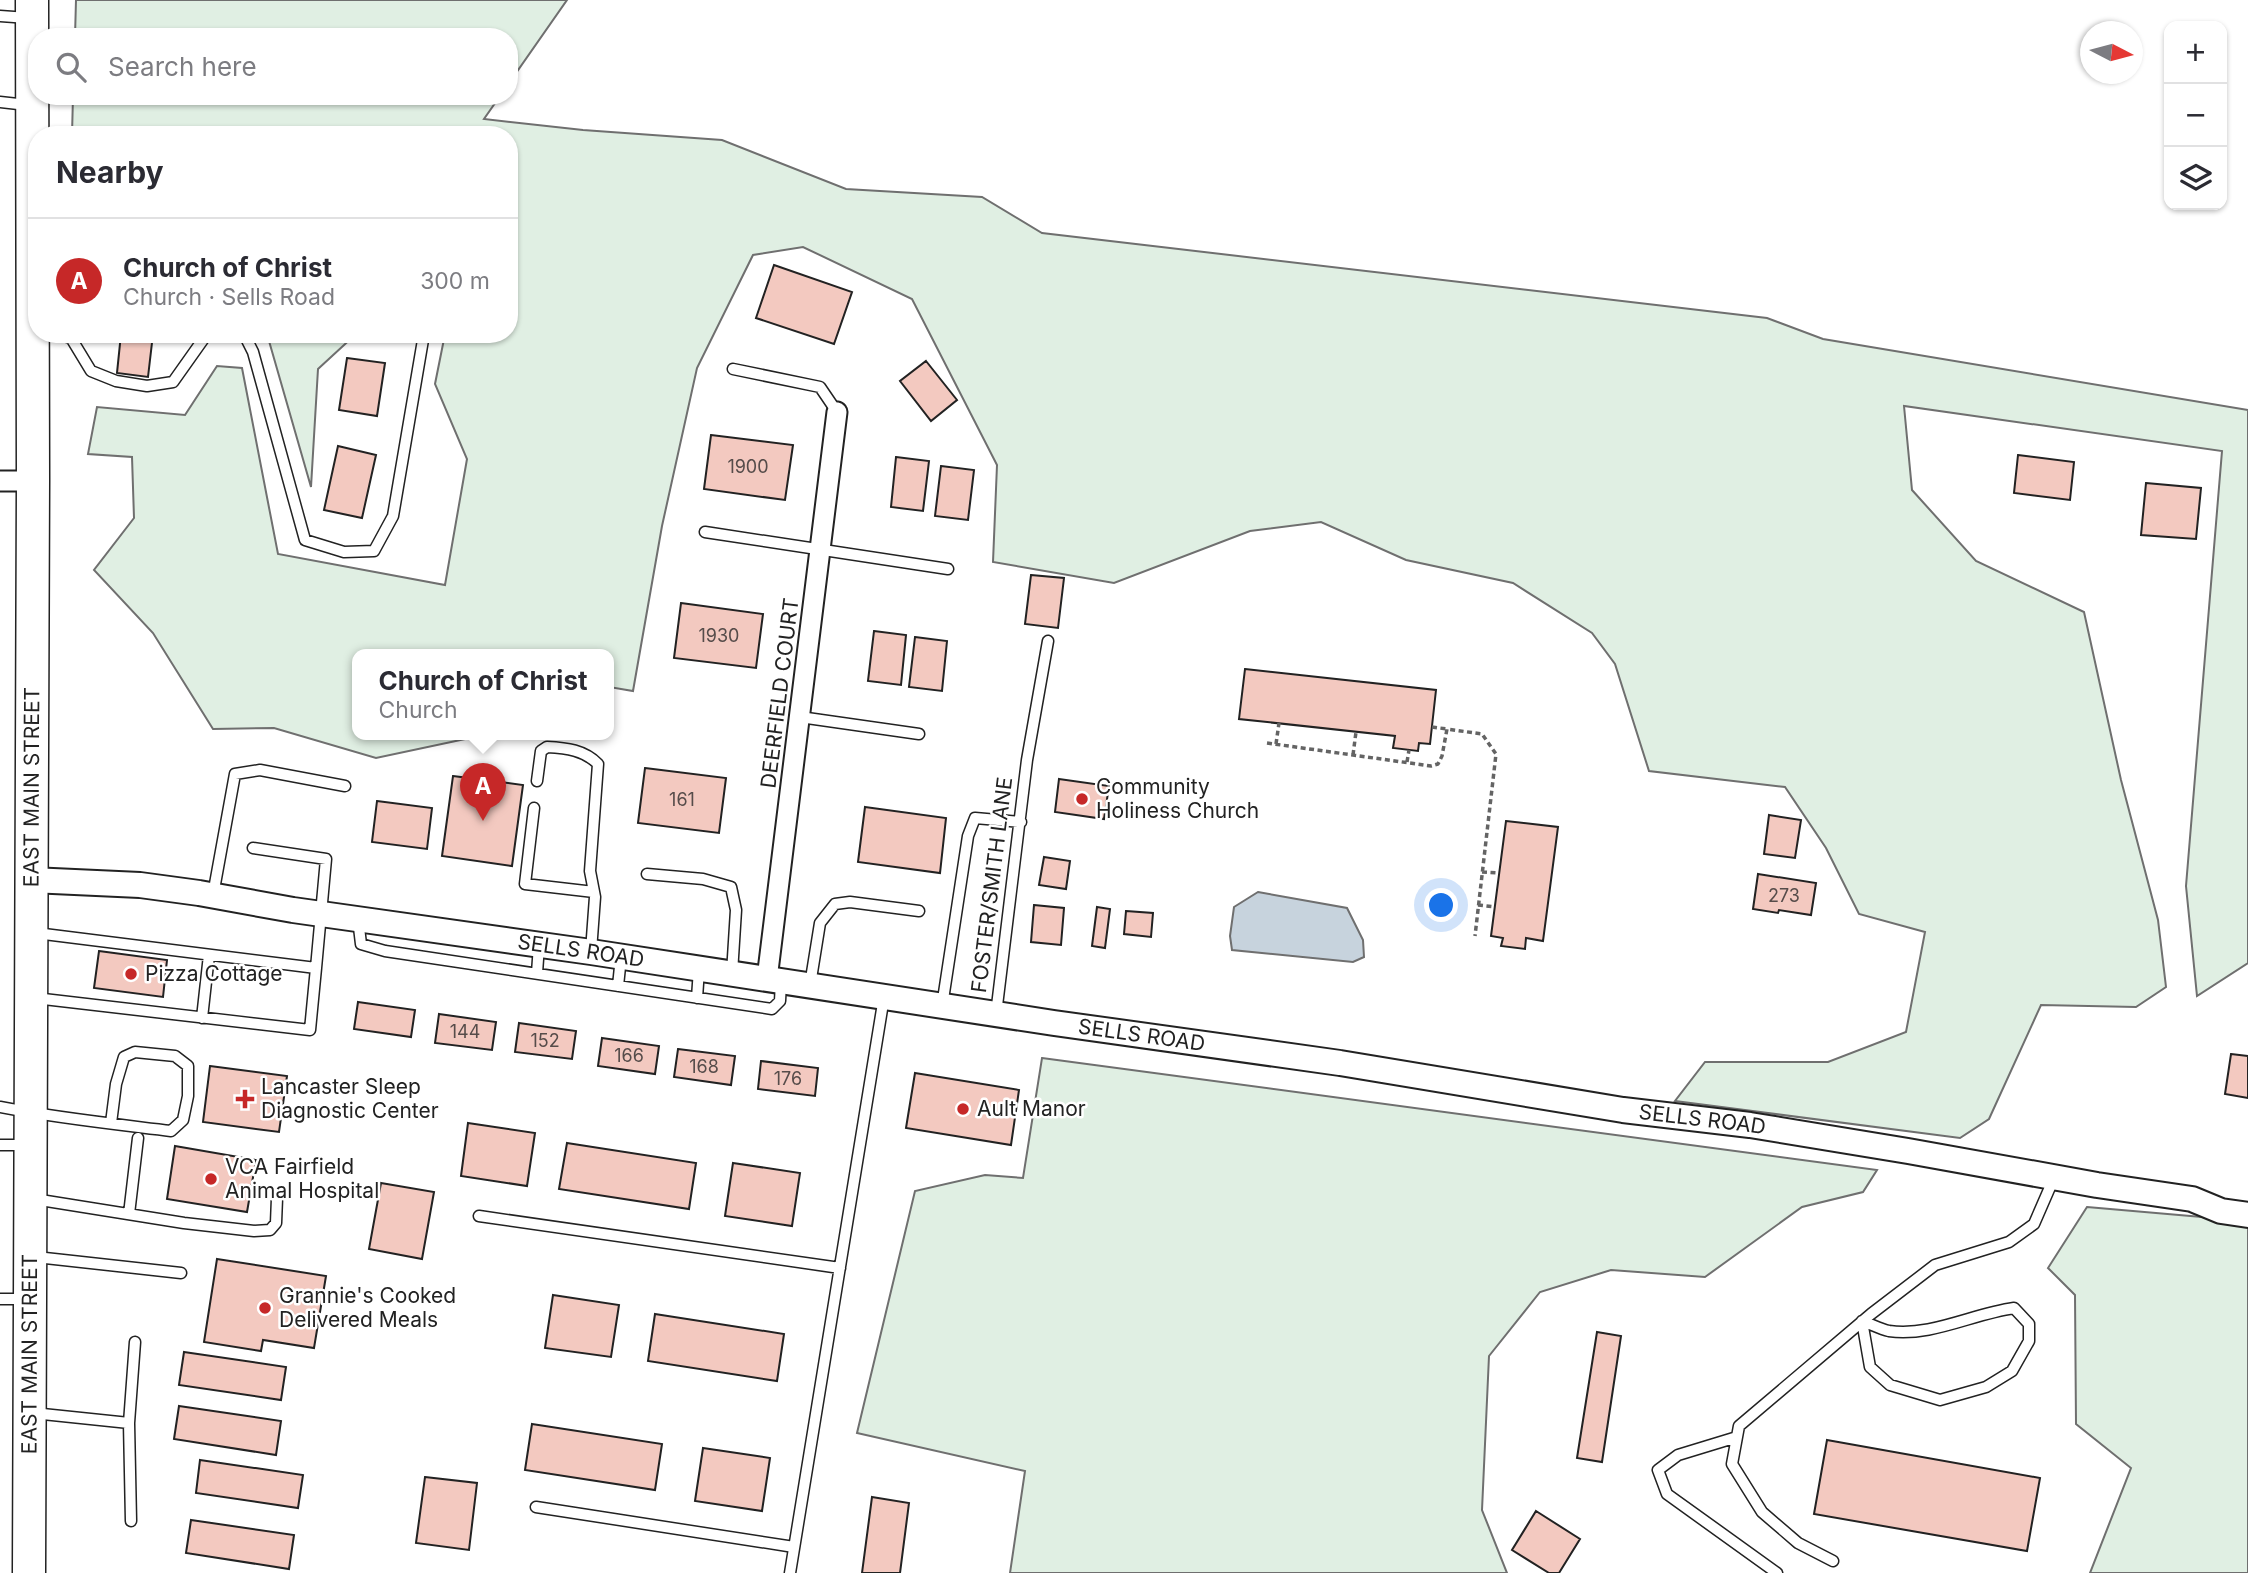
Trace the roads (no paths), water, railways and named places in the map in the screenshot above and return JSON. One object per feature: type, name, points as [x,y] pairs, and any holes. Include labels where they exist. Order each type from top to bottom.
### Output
[{"type":"main road","name":"EAST MAIN STREET","points":[[32,9],[32,28]]},
{"type":"main road","name":"EAST MAIN STREET","points":[[32,106],[33,126]]},
{"type":"main road","name":"EAST MAIN STREET","points":[[29,1573],[29,1413],[15,1299],[30,1257],[30,1198],[15,1145],[30,1113],[33,481],[41,343]]},
{"type":"street","name":"DEERFIELD COURT","points":[[774,980],[800,717],[837,412]]},
{"type":"street","points":[[0,481],[33,481]]},
{"type":"street","name":"SELLS ROAD","points":[[31,880],[140,885],[213,895],[321,914],[1340,1063],[1623,1110],[1750,1125],[2192,1199],[2221,1211],[2248,1214]]},
{"type":"lane","points":[[0,16],[32,9]]},
{"type":"lane","points":[[0,102],[32,106]]},
{"type":"lane","points":[[74,343],[92,371],[116,381],[147,386],[173,382],[201,343]]},
{"type":"lane","points":[[248,343],[304,540],[344,552],[374,551],[393,516],[422,343]]},
{"type":"lane","points":[[733,369],[820,387],[837,412]]},
{"type":"lane","points":[[705,532],[948,569]]},
{"type":"lane","name":"FOSTER/SMITH LANE","points":[[996,1014],[1027,760],[1048,641]]},
{"type":"lane","points":[[800,717],[919,734]]},
{"type":"lane","points":[[537,781],[541,751],[547,747],[575,750],[589,755],[598,764],[590,871],[594,892],[591,952]]},
{"type":"lane","points":[[213,895],[234,774],[260,770],[345,786]]},
{"type":"lane","points":[[534,808],[525,884],[594,892]]},
{"type":"lane","points":[[942,1006],[968,836],[975,818],[1021,822]]},
{"type":"lane","points":[[31,997],[310,1030],[326,859],[253,848]]},
{"type":"lane","points":[[647,874],[703,879],[732,887],[736,910],[732,974]]},
{"type":"lane","points":[[810,986],[820,923],[835,904],[850,902],[919,911]]},
{"type":"lane","points":[[358,919],[362,944],[385,951],[772,1009],[780,1001],[774,980]]},
{"type":"lane","points":[[31,933],[316,968]]},
{"type":"lane","points":[[454,961],[459,933]]},
{"type":"lane","points":[[537,973],[539,945]]},
{"type":"lane","points":[[202,1017],[209,955]]},
{"type":"lane","points":[[618,986],[621,957]]},
{"type":"lane","points":[[698,998],[699,969]]},
{"type":"lane","points":[[790,1573],[884,997]]},
{"type":"lane","points":[[0,1107],[30,1113],[171,1131],[183,1120],[188,1096],[188,1066],[175,1056],[135,1052],[124,1057],[116,1084],[111,1123]]},
{"type":"lane","points":[[129,1214],[138,1138]]},
{"type":"lane","points":[[1833,1561],[1798,1542],[1762,1512],[1732,1464],[1739,1426],[1862,1321],[1935,1265],[2009,1242],[2034,1224],[2054,1177]]},
{"type":"lane","points":[[30,1198],[254,1231],[270,1230],[276,1223],[278,1198]]},
{"type":"lane","points":[[479,1216],[840,1268]]},
{"type":"lane","points":[[30,1257],[181,1273]]},
{"type":"lane","points":[[2014,1308],[2029,1324],[2029,1341],[2012,1371],[1986,1387],[1940,1399],[1890,1385],[1870,1367],[1862,1321],[1887,1331],[1924,1331],[1992,1311],[2014,1308]]},
{"type":"lane","points":[[131,1521],[129,1423],[135,1342]]},
{"type":"lane","points":[[29,1413],[129,1423]]},
{"type":"lane","points":[[1737,1437],[1678,1455],[1658,1470],[1668,1494],[1777,1573]]},
{"type":"lane","points":[[536,1507],[794,1547]]},
{"type":"place","name":"Community Holiness Church","points":[[1082,799]]},
{"type":"place","name":"Church of Christ","points":[[483,821]]},
{"type":"place","name":"Pizza Cottage","points":[[131,974]]},
{"type":"place","name":"Lancaster Sleep Diagnostic Center","points":[[245,1099]]},
{"type":"place","name":"Ault Manor","points":[[963,1109]]},
{"type":"place","name":"VCA Fairfield Animal Hospital","points":[[211,1179]]},
{"type":"place","name":"Grannie's Cooked Delivered Meals","points":[[265,1308]]}]
